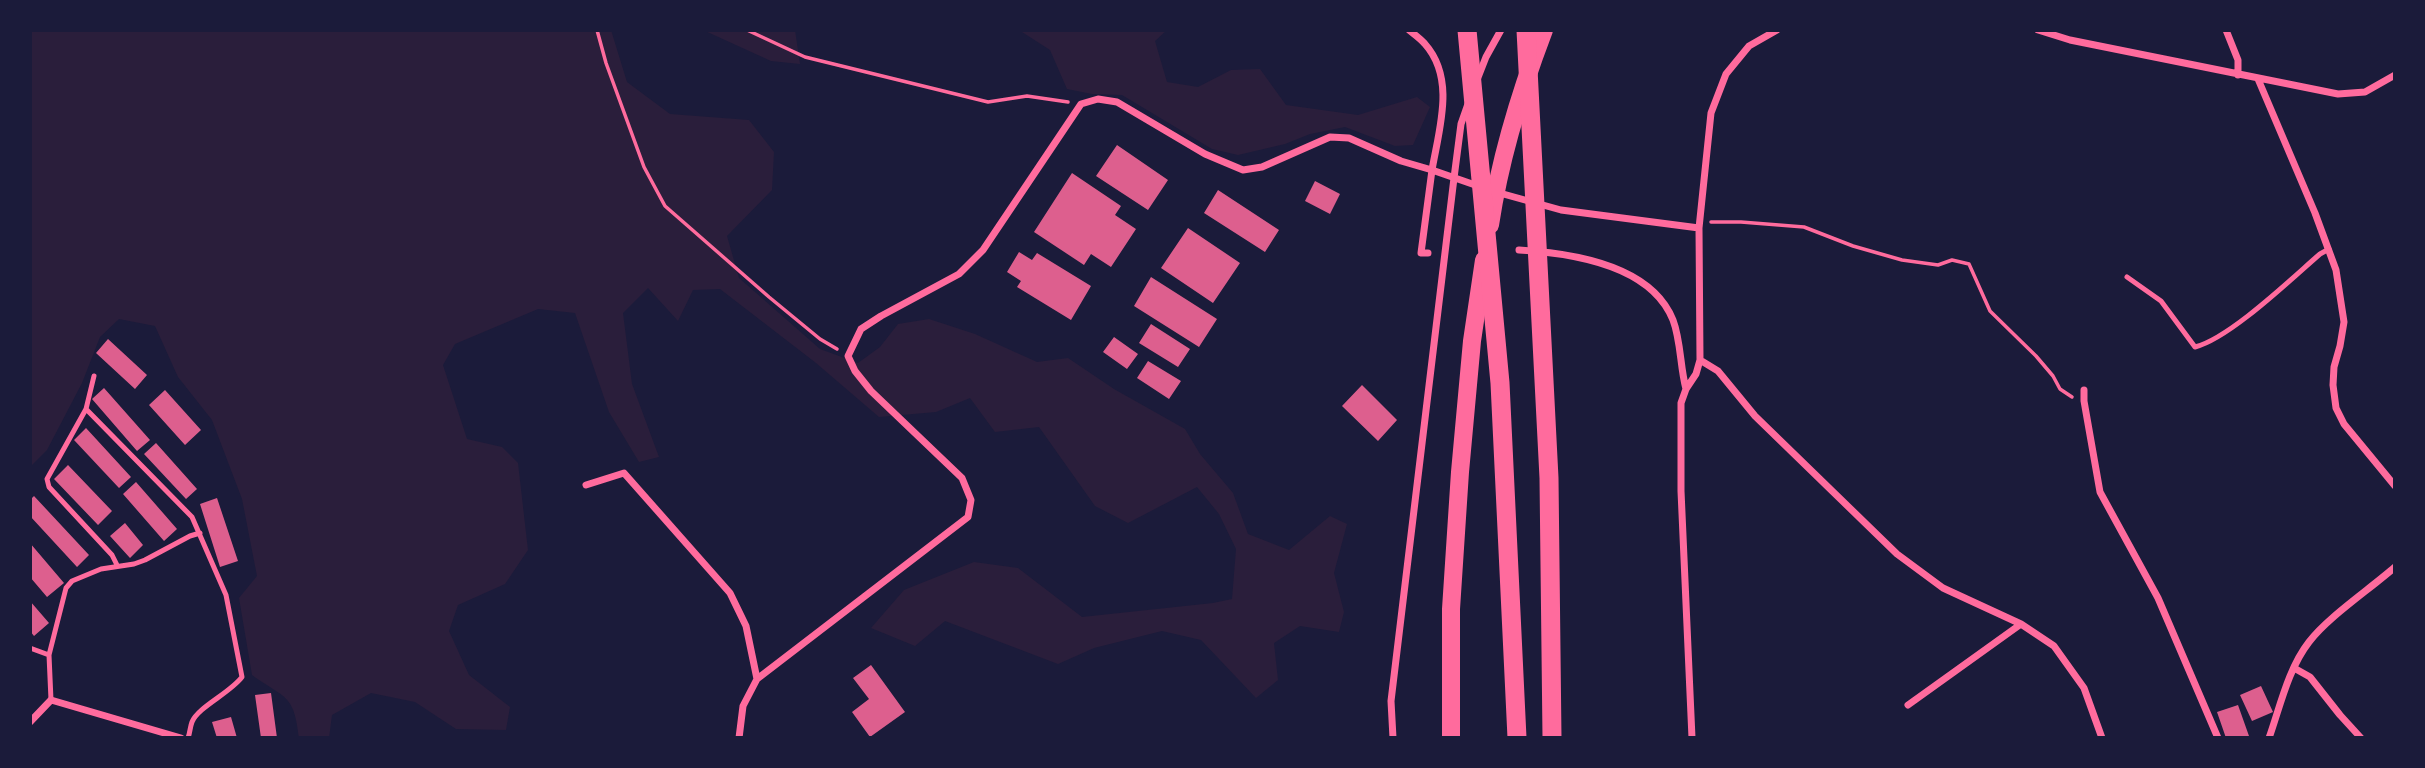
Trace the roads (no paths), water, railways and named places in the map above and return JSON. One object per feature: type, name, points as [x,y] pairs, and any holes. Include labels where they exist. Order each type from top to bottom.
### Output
[{"type":"highway","points":[[1467,30],[1500,383],[1517,738]]},
{"type":"highway","points":[[1526,30],[1549,478],[1552,738]]},
{"type":"highway","points":[[1451,738],[1451,609],[1472,341],[1495,192],[1520,95],[1544,30]]},
{"type":"street","points":[[1409,30],[1426,44],[1438,64],[1445,93],[1422,253],[1428,253]]},
{"type":"street","points":[[1394,738],[1391,701],[1461,124],[1486,57],[1501,30]]},
{"type":"street","points":[[1692,738],[1681,491],[1681,403],[1700,360],[1699,225],[1711,113],[1726,74],[1749,46],[1777,30]]},
{"type":"street","points":[[2038,30],[2070,40],[2338,94],[2365,92],[2395,75]]},
{"type":"street","points":[[2226,30],[2238,61],[2238,75]]},
{"type":"street","points":[[2259,79],[2336,270],[2344,322],[2334,367],[2336,408],[2344,424],[2395,486]]},
{"type":"street","points":[[739,738],[743,706],[757,679],[968,517],[971,500],[962,478],[871,391],[855,371],[848,356],[861,329],[959,274],[983,250],[1081,104],[1098,99],[1117,102],[1205,155],[1243,170],[1262,167],[1330,137],[1349,138],[1401,160],[1495,192],[1561,210],[1699,225]]},
{"type":"street","points":[[1519,250],[1557,252],[1598,263],[1641,281],[1672,318],[1686,389]]},
{"type":"street","points":[[1700,360],[1718,371],[1755,416],[1897,554],[1943,588],[2021,624],[2054,646],[2084,688],[2102,738]]},
{"type":"street","points":[[2084,390],[2100,492],[2158,598],[2218,738]]},
{"type":"street","points":[[586,485],[624,473],[688,544],[730,593],[746,626],[757,679]]},
{"type":"street","points":[[2269,738],[2294,668],[2308,643],[2323,627],[2395,567]]},
{"type":"street","points":[[1908,705],[2021,624]]},
{"type":"street","points":[[2294,668],[2310,677],[2361,738]]},
{"type":"street","points":[[30,722],[51,700],[181,738]]},
{"type":"lane","points":[[2127,277],[2161,301],[2195,347],[2207,344],[2243,319],[2329,249]]},
{"type":"lane","points":[[94,376],[86,410],[47,479],[49,487],[112,555],[117,565]]},
{"type":"lane","points":[[86,410],[192,517],[226,595],[242,677],[234,688],[197,714],[188,738]]},
{"type":"lane","points":[[51,700],[49,655],[66,588],[72,581],[117,565],[134,564],[200,533]]},
{"type":"lane","points":[[30,648],[49,655]]}]
